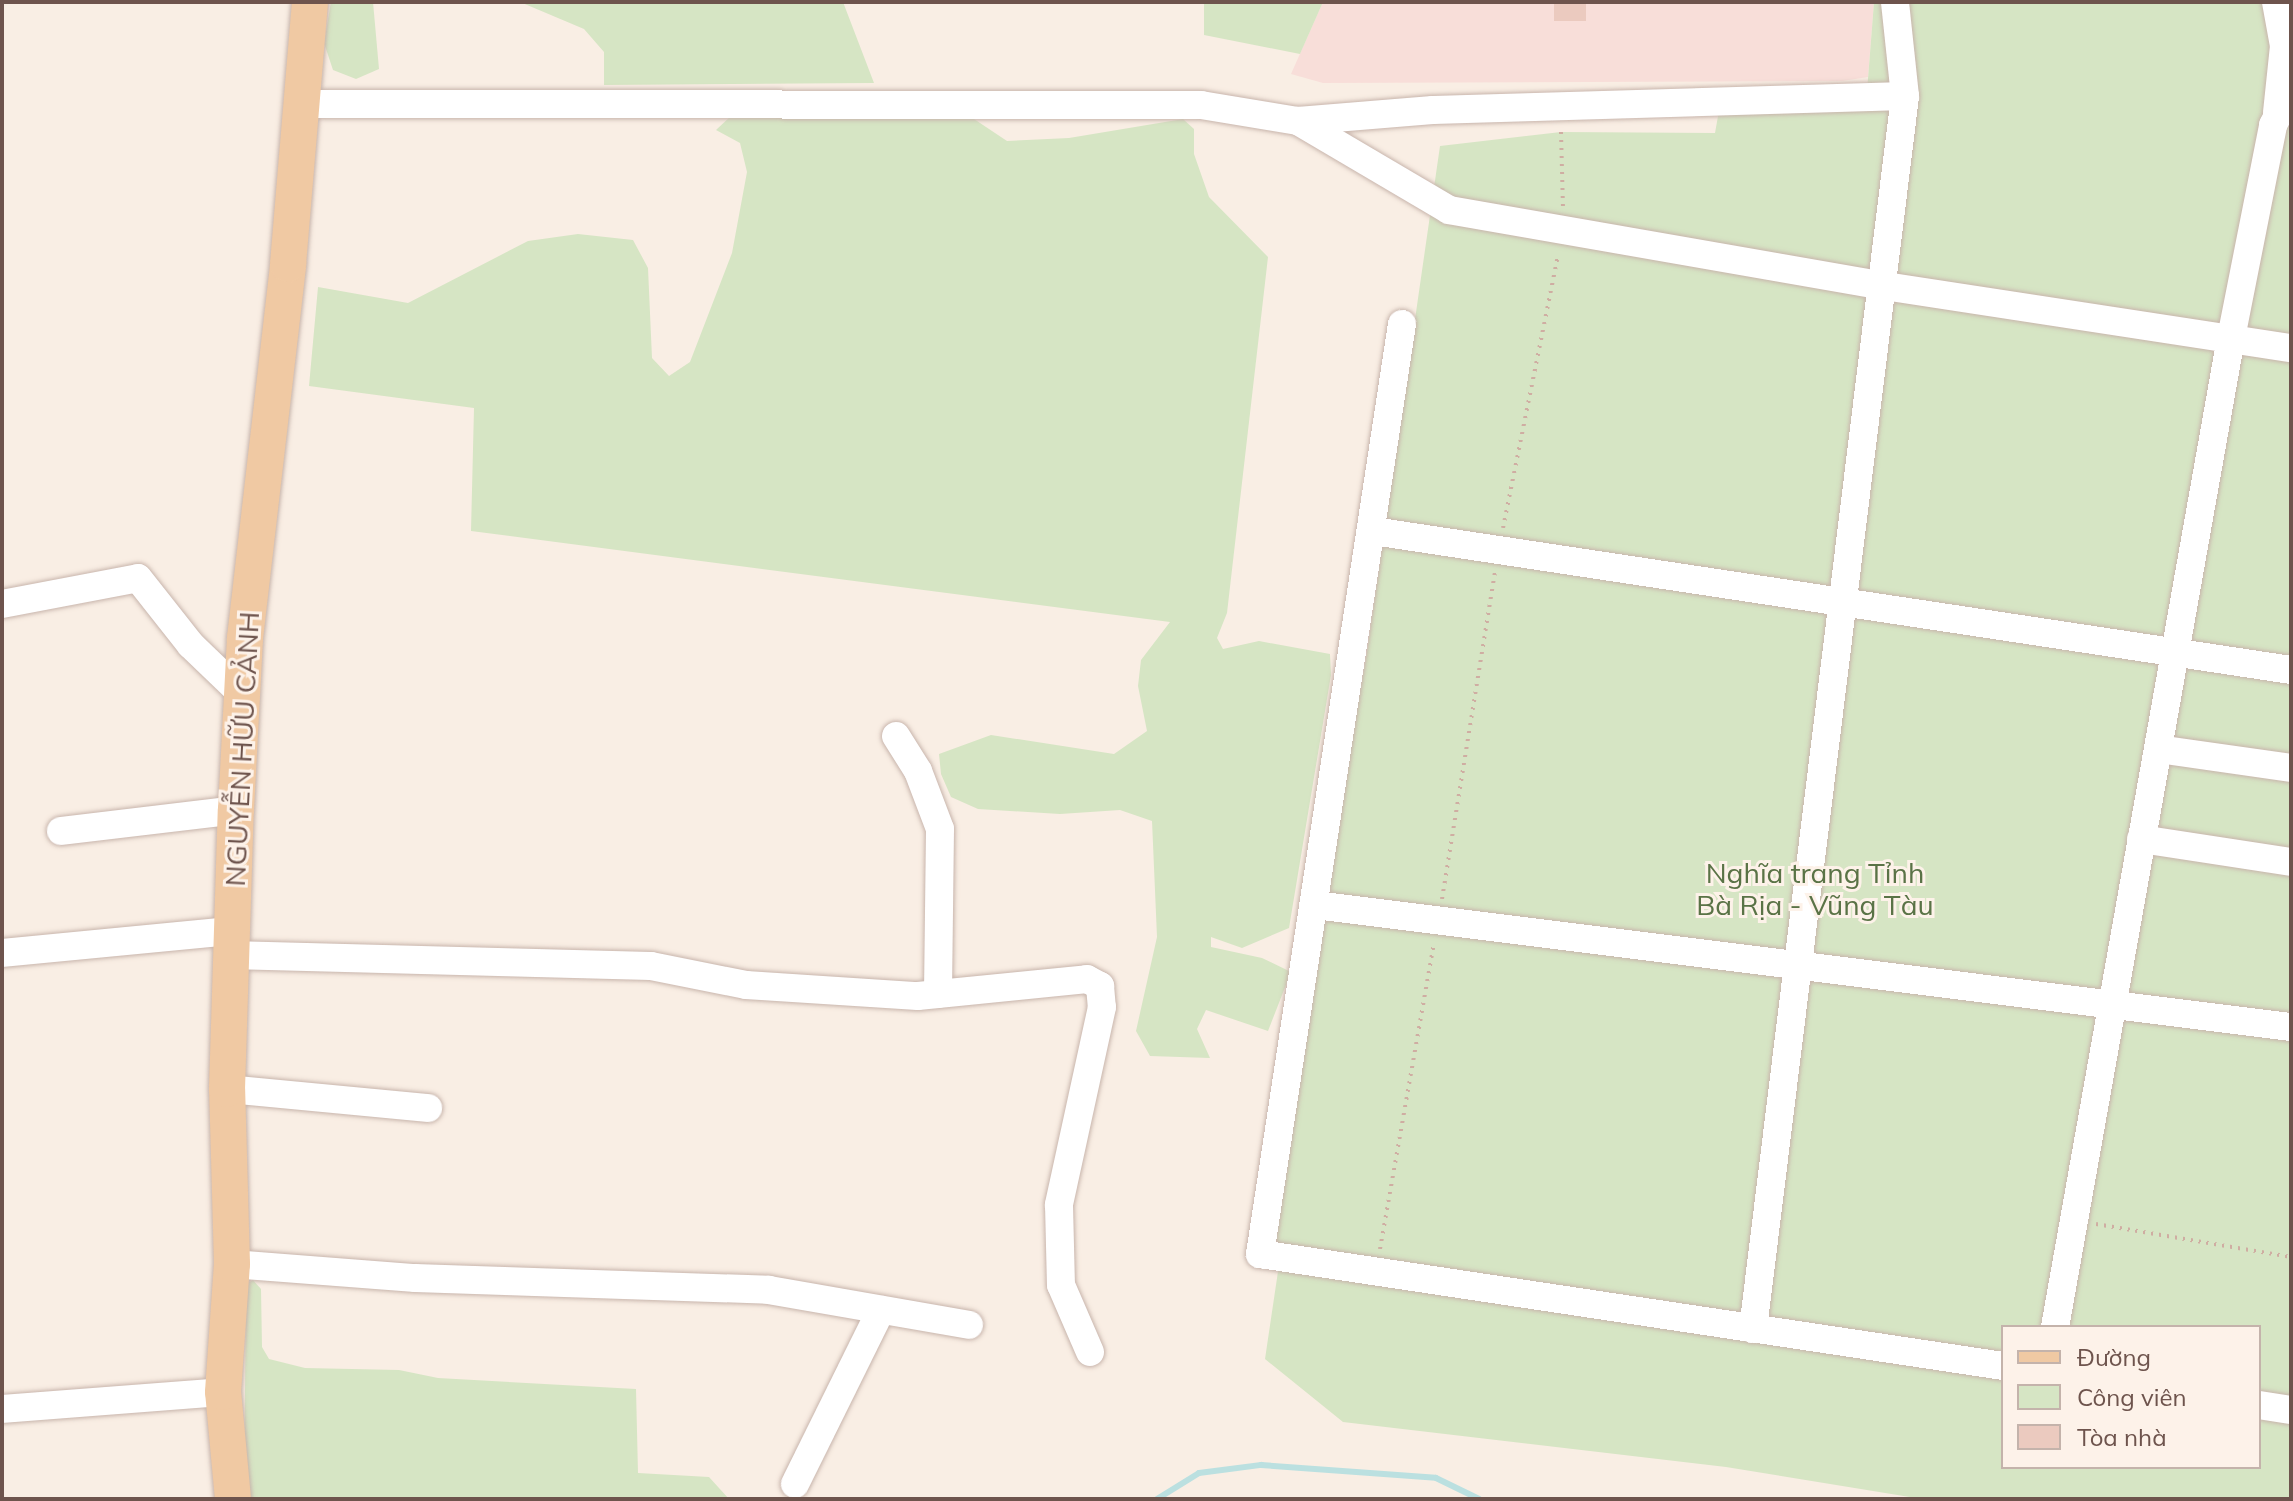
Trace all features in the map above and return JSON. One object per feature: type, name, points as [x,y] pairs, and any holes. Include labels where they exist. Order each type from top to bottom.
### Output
[{"type":"main road","name":"NGUYỄN HỮU CẢNH","points":[[233,1499],[223,1392],[232,1264],[227,1089],[236,810],[245,697],[245,638],[310,2]]},
{"type":"street","points":[[1753,1329],[1800,965],[1878,285],[1905,96],[1895,2]]},
{"type":"street","points":[[2055,1325],[2076,1220],[2110,1004],[2231,338],[2284,103],[2284,46],[2276,2]]},
{"type":"street","points":[[300,104],[1201,105],[1298,121],[1433,110],[1905,96]]},
{"type":"street","points":[[1298,121],[1449,210],[1878,285],[2291,348]]},
{"type":"street","points":[[1402,324],[1373,531],[1260,1254],[2001,1366]]},
{"type":"street","points":[[1373,531],[2291,670]]},
{"type":"street","points":[[2,604],[138,578],[191,645],[245,697]]},
{"type":"street","points":[[896,736],[918,771],[942,840],[938,994]]},
{"type":"street","points":[[2158,749],[2291,768]]},
{"type":"street","points":[[61,831],[236,810]]},
{"type":"street","points":[[2141,839],[2291,862]]},
{"type":"street","points":[[1315,905],[2291,1027]]},
{"type":"street","points":[[2,953],[231,943],[651,966],[746,985],[938,994],[1087,979],[1100,986],[1102,1007],[1059,1205],[1061,1285],[1090,1352]]},
{"type":"street","points":[[227,1089],[428,1108]]},
{"type":"street","points":[[232,1264],[415,1278],[769,1290],[969,1325]]},
{"type":"street","points":[[795,1484],[881,1310]]},
{"type":"street","points":[[2,1409],[223,1392]]},
{"type":"street","points":[[2261,1405],[2291,1410]]},
{"type":"path","points":[[1376,1272],[1499,550],[1563,230],[1561,132]]},
{"type":"path","points":[[2076,1220],[2291,1257]]},
{"type":"shaded area","points":[[1323,2],[1874,2],[1868,77],[1842,81],[1323,83],[1291,74]]},
{"type":"green space","points":[[331,2],[373,2],[379,69],[356,79],[333,70],[324,43]]},
{"type":"green space","points":[[520,2],[843,2],[874,83],[604,85],[604,52],[584,29]]},
{"type":"green space","points":[[1204,2],[1323,2],[1300,54],[1204,35]]},
{"type":"green space","name":"Nghĩa trang Tỉnh Bà Rịa - Vũng Tàu","points":[[1874,2],[2291,2],[2291,1499],[1922,1499],[1726,1467],[1343,1422],[1265,1359],[1280,1258],[1260,1254],[1367,652],[1440,146],[1561,132],[1715,133],[1720,105],[1866,104]]},
{"type":"green space","points":[[732,115],[971,117],[1007,141],[1069,138],[1183,119],[1194,129],[1194,154],[1209,197],[1268,257],[1227,613],[1217,638],[1223,649],[1259,641],[1330,654],[1331,675],[1289,928],[1242,948],[1211,937],[1211,947],[1262,958],[1291,972],[1268,1031],[1206,1010],[1197,1029],[1210,1058],[1150,1056],[1136,1031],[1157,937],[1152,821],[1120,810],[1060,814],[978,809],[951,797],[941,774],[939,754],[991,735],[1114,754],[1147,731],[1138,686],[1141,660],[1170,622],[471,531],[474,408],[309,386],[318,287],[408,303],[528,241],[578,234],[633,240],[648,268],[652,358],[669,376],[690,362],[732,253],[747,172],[740,143],[716,130]]},
{"type":"green space","points":[[253,1280],[261,1289],[262,1347],[269,1359],[305,1368],[399,1370],[438,1378],[636,1389],[638,1473],[709,1477],[729,1499],[244,1499],[246,1284]]},
{"type":"building","points":[[1554,2],[1586,2],[1586,21],[1554,21]]},
{"type":"waterway","points":[[1157,1499],[1199,1473],[1261,1465],[1436,1478],[1479,1499]]}]
